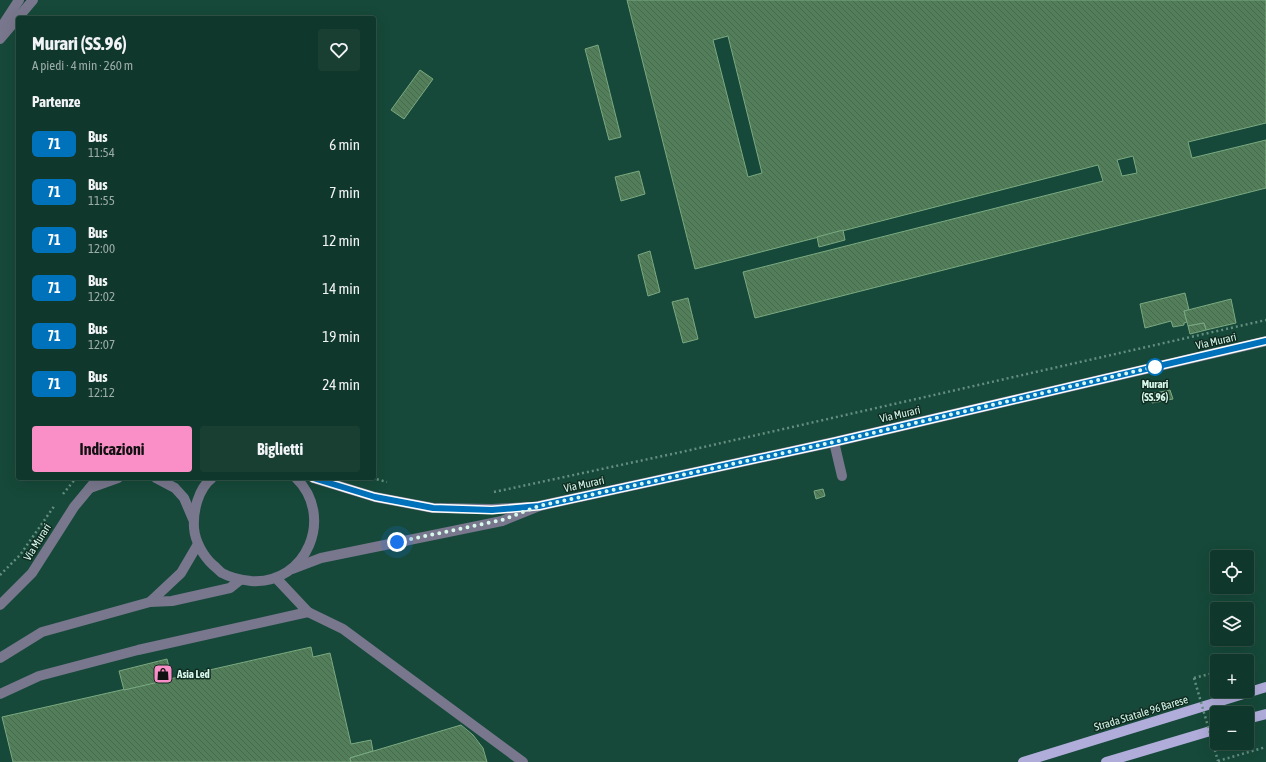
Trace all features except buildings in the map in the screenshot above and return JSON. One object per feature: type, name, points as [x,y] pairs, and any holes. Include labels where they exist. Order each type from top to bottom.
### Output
[{"type":"main road","name":"Strada Statale 96 Barese","points":[[1022,762],[1266,687]]},
{"type":"main road","points":[[1254,718],[1266,714]]},
{"type":"main road","points":[[1106,762],[1210,730]]},
{"type":"street","points":[[0,29],[19,0]]},
{"type":"street","points":[[19,16],[32,0]]},
{"type":"street","points":[[0,39],[16,20]]},
{"type":"street","name":"Via Murari","points":[[320,480],[375,497],[433,508],[492,510],[539,506],[834,442],[1266,341]]},
{"type":"street","points":[[834,442],[842,476]]},
{"type":"street","name":"Via Murari","points":[[0,605],[32,573],[74,507],[96,480]]},
{"type":"street","points":[[90,488],[112,480]]},
{"type":"street","points":[[160,480],[175,488],[184,498],[193,518]]},
{"type":"street","points":[[209,480],[198,498],[193,518],[194,531],[198,544],[208,560],[222,573],[240,580],[258,582],[276,578],[292,569],[305,555],[313,538],[315,520],[312,502],[303,485],[298,480]]},
{"type":"street","name":"Via Murari","points":[[292,569],[321,558],[502,520],[539,506]]},
{"type":"street","points":[[150,602],[181,573],[198,544]]},
{"type":"street","points":[[276,578],[308,612],[343,629],[523,762]]},
{"type":"street","points":[[0,658],[42,632],[150,602],[172,601],[230,588],[240,580]]},
{"type":"street","points":[[0,694],[39,676],[138,650],[308,612]]},
{"type":"path","points":[[489,493],[694,450],[1266,320]]},
{"type":"path","points":[[376,479],[393,484]]},
{"type":"path","points":[[0,575],[20,555],[74,480]]},
{"type":"path","points":[[1210,674],[1194,678],[1218,761],[1266,747]]},
{"type":"bus line","name":"71","points":[[320,480],[375,497],[433,508],[492,510],[539,506],[834,442],[1266,341]]},
{"type":"place","name":"Murari (SS.96)","points":[[1155,367]]},
{"type":"place","name":"Asia Led","points":[[163,674]]},
{"type":"route","points":[[397,542],[502,520],[539,506],[834,442],[1158,366],[1155,367]]}]
